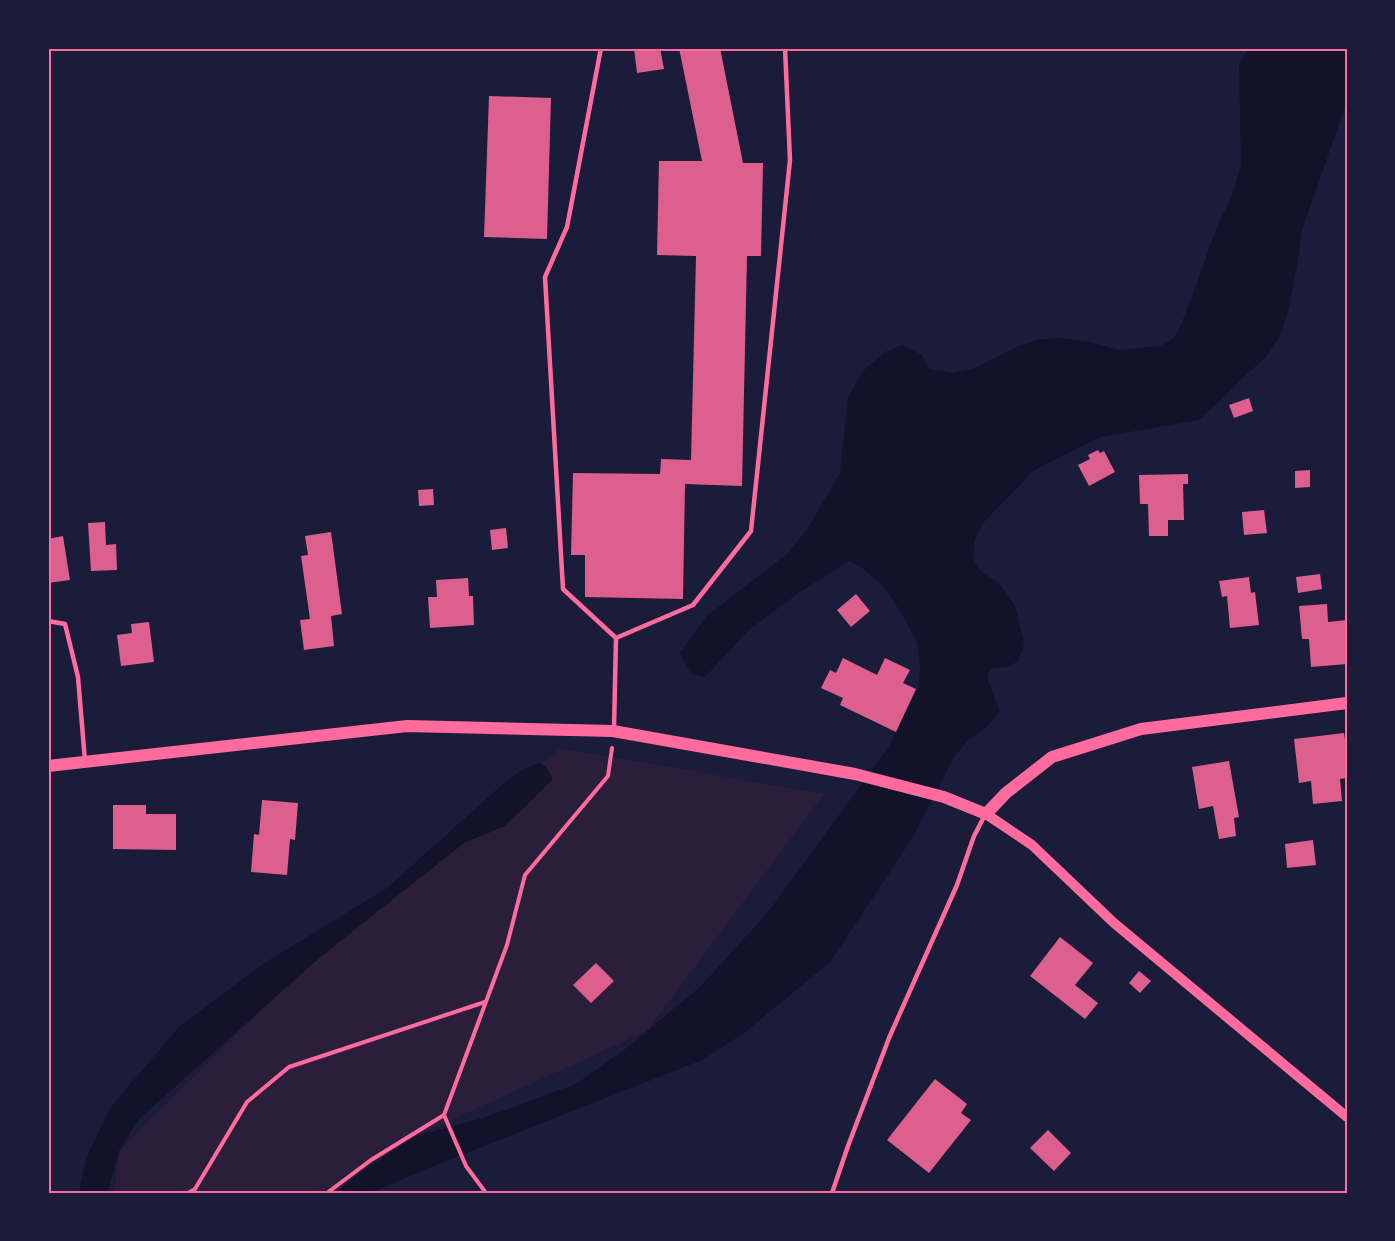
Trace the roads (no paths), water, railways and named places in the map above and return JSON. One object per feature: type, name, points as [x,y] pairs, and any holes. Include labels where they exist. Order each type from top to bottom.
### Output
[{"type":"main road","points":[[48,766],[407,726],[614,731],[855,774],[944,797],[986,814],[1006,793],[1052,757],[1141,729],[1347,703]]},
{"type":"street","points":[[986,814],[1032,845],[1114,923],[1347,1117]]},
{"type":"lane","points":[[601,48],[567,227],[545,277],[563,589],[616,638],[614,731]]},
{"type":"lane","points":[[616,638],[693,604],[751,531],[790,160],[785,48]]},
{"type":"lane","points":[[48,621],[65,624],[78,677],[86,763]]},
{"type":"lane","points":[[831,1193],[890,1038],[957,885],[974,836],[986,814]]}]
